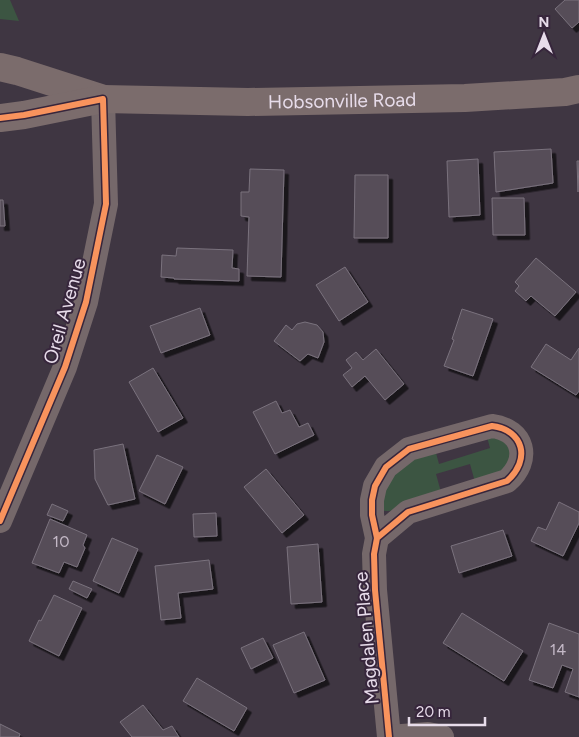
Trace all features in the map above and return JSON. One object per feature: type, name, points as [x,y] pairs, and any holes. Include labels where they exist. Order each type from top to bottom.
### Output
[{"type":"main road","name":"Hobsonville Road","points":[[0,67],[103,99]]},
{"type":"main road","name":"Hobsonville Road","points":[[0,118],[24,116],[103,99],[248,102],[391,100],[474,98],[565,92],[579,89]]},
{"type":"street","name":"Oreil Avenue","points":[[0,521],[65,366],[86,302],[106,204],[103,99]]},
{"type":"street","name":"Magdalen Place","points":[[377,538],[408,512],[507,481],[520,466],[522,455],[517,439],[511,432],[502,427],[492,426],[409,449],[386,467],[375,486],[372,500],[372,515],[377,538],[374,554],[375,590],[389,737]]},
{"type":"street","points":[[389,737],[428,734],[442,737]]},
{"type":"green space","points":[[0,0],[10,0],[19,21],[0,19]]},
{"type":"green space","points":[[487,437],[502,437],[513,456],[501,474],[475,482],[470,464],[436,474],[441,492],[403,508],[387,511],[381,510],[381,492],[396,469],[413,455],[436,453],[439,464],[490,448]]},
{"type":"building","points":[[565,0],[579,0],[579,22],[572,28],[555,9]]},
{"type":"building","points":[[551,149],[553,183],[496,192],[494,152]]},
{"type":"building","points":[[478,159],[480,215],[449,217],[447,161]]},
{"type":"building","points":[[577,161],[579,161],[578,192]]},
{"type":"building","points":[[250,169],[284,170],[281,277],[247,276],[249,217],[241,216],[241,192],[249,192]]},
{"type":"building","points":[[355,175],[388,175],[388,238],[354,238]]},
{"type":"building","points":[[492,198],[524,198],[525,235],[493,235]]},
{"type":"building","points":[[0,200],[3,200],[5,226],[0,226]]},
{"type":"building","points":[[177,248],[233,250],[232,268],[239,269],[239,281],[161,277],[162,255],[176,256]]},
{"type":"building","points":[[536,258],[576,292],[555,316],[531,296],[526,301],[515,291],[519,286],[515,282]]},
{"type":"building","points":[[345,267],[368,302],[339,321],[316,285]]},
{"type":"building","points":[[200,308],[210,335],[161,353],[150,326]]},
{"type":"building","points":[[462,309],[493,319],[473,376],[444,366],[454,340],[452,339]]},
{"type":"building","points":[[305,322],[317,325],[323,332],[324,342],[318,358],[308,354],[300,361],[274,341],[286,325],[292,330],[297,324]]},
{"type":"building","points":[[546,344],[571,360],[579,348],[579,391],[576,395],[531,367]]},
{"type":"building","points":[[376,349],[404,384],[385,400],[365,376],[352,387],[343,375],[352,368],[346,360],[356,352],[363,360]]},
{"type":"building","points":[[153,368],[183,418],[158,432],[129,382]]},
{"type":"building","points":[[276,401],[282,413],[290,410],[299,427],[308,423],[314,435],[275,454],[253,412]]},
{"type":"building","points":[[123,444],[135,499],[108,505],[95,479],[94,450]]},
{"type":"building","points":[[157,455],[183,467],[165,504],[139,491]]},
{"type":"building","points":[[266,469],[304,515],[282,533],[244,487]]},
{"type":"building","points":[[559,502],[579,512],[579,523],[563,556],[531,541],[538,527],[546,530]]},
{"type":"building","points":[[52,504],[68,511],[63,521],[47,515]]},
{"type":"building","points":[[216,513],[217,536],[194,537],[193,514]]},
{"type":"building","points":[[50,519],[87,535],[83,545],[85,548],[77,567],[64,562],[59,573],[32,563]]},
{"type":"building","points":[[503,530],[512,556],[459,573],[451,546]]},
{"type":"building","points":[[112,538],[138,549],[119,593],[93,581]]},
{"type":"building","points":[[318,544],[322,602],[291,604],[287,547]]},
{"type":"building","points":[[209,560],[213,589],[178,593],[181,618],[161,620],[155,566]]},
{"type":"building","points":[[73,581],[92,589],[87,598],[69,589]]},
{"type":"building","points":[[54,595],[82,608],[59,656],[29,641]]},
{"type":"building","points":[[462,613],[523,651],[504,681],[443,643]]},
{"type":"building","points":[[549,623],[579,634],[579,697],[565,692],[573,669],[562,665],[553,688],[529,680]]},
{"type":"building","points":[[304,632],[325,680],[294,693],[273,645]]},
{"type":"building","points":[[263,638],[273,658],[251,669],[241,648]]},
{"type":"building","points":[[197,678],[247,708],[234,731],[183,701]]},
{"type":"building","points":[[143,705],[163,730],[172,726],[179,737],[132,737],[120,722]]},
{"type":"building","points":[[0,724],[20,734],[19,737],[0,737]]},
{"type":"cycle path","points":[[0,118],[103,99],[106,204],[86,302],[65,367],[0,521]]},
{"type":"cycle path","points":[[377,538],[408,512],[507,481],[515,473],[519,464],[521,455],[517,440],[511,433],[492,426],[409,449],[386,467],[375,486],[372,500],[372,515],[377,538],[374,554],[375,590],[389,737]]}]
